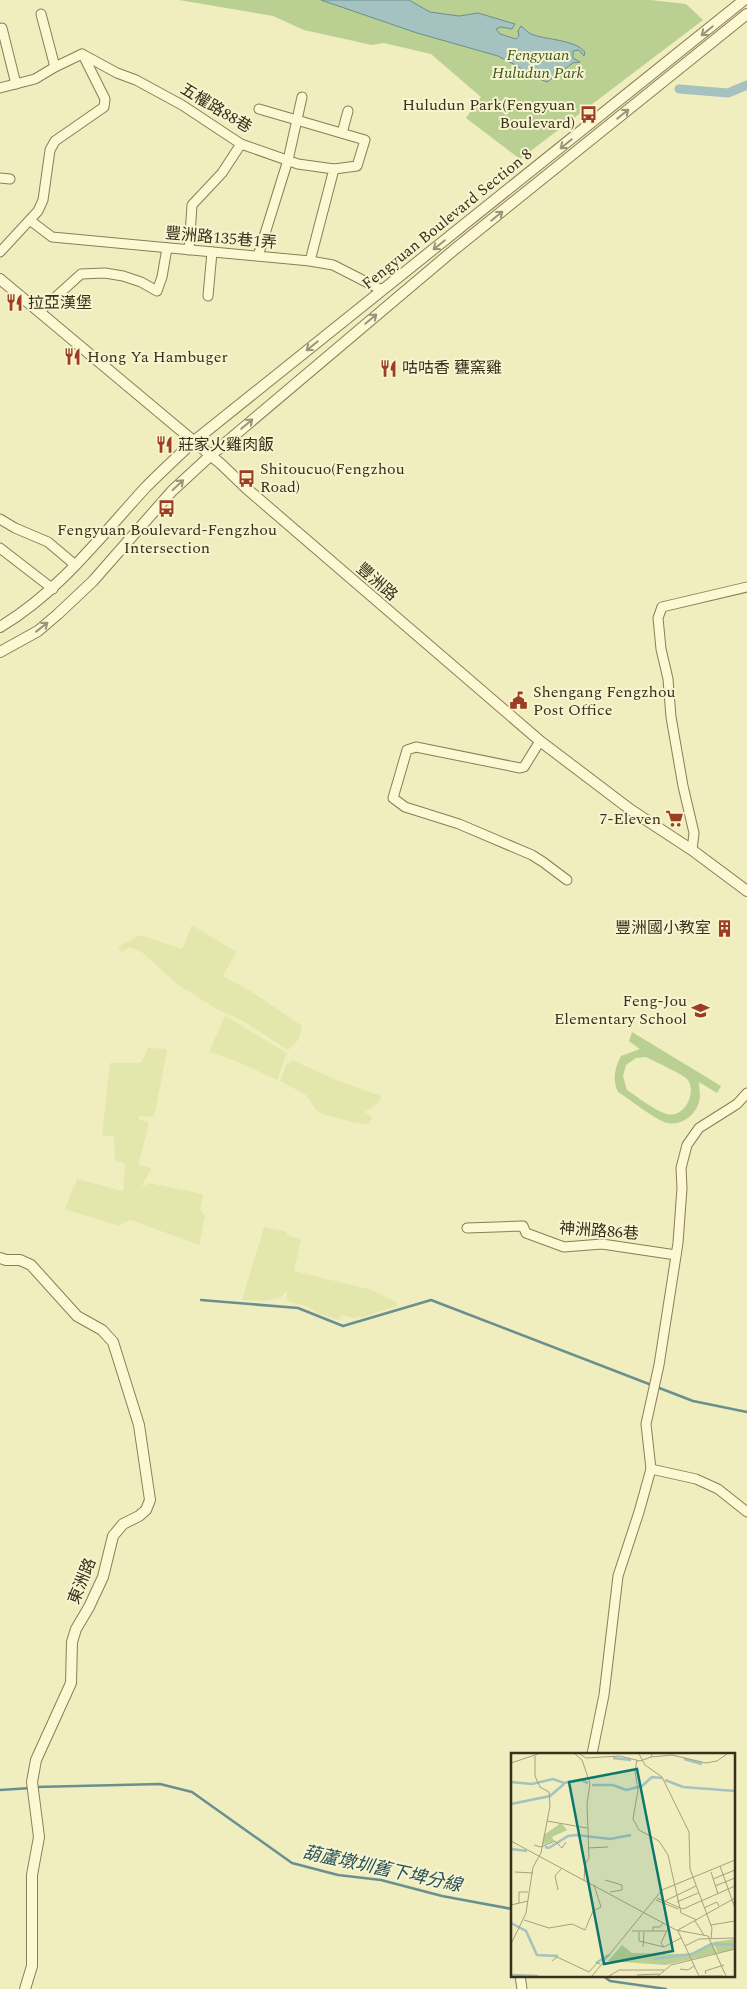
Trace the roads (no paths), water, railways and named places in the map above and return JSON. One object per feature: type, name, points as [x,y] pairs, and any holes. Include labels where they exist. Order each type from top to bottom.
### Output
[{"type":"street","name":"Fengyuan Boulevard Section 8","points":[[0,627],[24,612],[53,589],[146,487],[193,442],[744,0]]},
{"type":"street","points":[[41,14],[55,67]]},
{"type":"street","name":"Fengyuan Boulevard Section 8","points":[[0,652],[38,631],[58,614],[93,581],[172,491],[210,456],[456,249],[747,14]]},
{"type":"street","points":[[2,28],[16,84]]},
{"type":"street","points":[[0,88],[35,79],[82,54],[105,99],[104,107],[55,141],[50,150],[43,200],[31,221],[0,252]]},
{"type":"street","name":"五權路88巷","points":[[82,54],[182,105],[241,144],[298,164],[334,169],[357,166],[365,140],[342,133]]},
{"type":"street","points":[[258,256],[288,160],[302,97]]},
{"type":"street","points":[[259,109],[342,133],[348,111]]},
{"type":"street","points":[[188,250],[192,205],[222,173],[241,144]]},
{"type":"street","points":[[310,261],[334,169]]},
{"type":"street","points":[[0,178],[10,179]]},
{"type":"street","name":"豐洲路135巷1弄","points":[[31,221],[52,238],[310,261],[333,266],[382,290]]},
{"type":"street","points":[[39,312],[81,274],[105,273],[123,276],[141,282],[157,291],[162,277],[167,248]]},
{"type":"street","points":[[208,296],[212,252]]},
{"type":"street","name":"豐洲路","points":[[0,279],[150,404],[485,696],[540,741],[631,810],[692,850],[747,892]]},
{"type":"street","points":[[0,519],[15,528],[48,542],[74,564]]},
{"type":"street","points":[[0,548],[53,589]]},
{"type":"street","points":[[692,850],[694,833],[683,786],[671,717],[668,679],[661,649],[658,618],[662,607],[747,587]]},
{"type":"street","points":[[540,741],[524,767],[520,768],[416,747],[410,748],[393,798],[405,807],[459,824],[532,856],[567,880]]},
{"type":"street","points":[[592,1753],[604,1695],[618,1576],[651,1469],[646,1424],[659,1364],[676,1255],[682,1168],[687,1145],[693,1135],[705,1123],[737,1104],[747,1093]]},
{"type":"street","name":"神洲路86巷","points":[[467,1228],[523,1226],[526,1233],[564,1247],[602,1244],[676,1255]]},
{"type":"street","name":"東洲路","points":[[0,1258],[20,1260],[28,1263],[77,1316],[102,1330],[110,1338],[115,1347],[139,1425],[150,1500],[146,1510],[123,1524],[113,1536],[103,1577],[70,1648],[71,1683],[38,1753],[33,1787],[39,1837],[32,1875],[32,1966],[25,1989]]},
{"type":"street","points":[[651,1469],[696,1479],[718,1489],[747,1512]]},
{"type":"street","points":[[520,1976],[522,1989]]},
{"type":"water","points":[[321,0],[409,0],[430,12],[459,16],[478,13],[515,24],[512,29],[501,27],[496,29],[500,34],[516,39],[519,36],[518,31],[521,26],[531,34],[567,42],[585,52],[584,56],[579,50],[573,51],[573,58],[580,62],[573,63],[547,82],[525,73],[519,67],[498,56],[417,33]]},
{"type":"waterway","points":[[679,89],[728,93],[747,85]]},
{"type":"waterway","points":[[201,1300],[298,1308],[343,1326],[431,1300],[693,1401],[747,1412]]},
{"type":"waterway","name":"葫蘆墩圳舊下埤分線","points":[[36,1787],[160,1784],[192,1792],[292,1863],[338,1875],[381,1880],[442,1896],[511,1909]]},
{"type":"waterway","name":"葫蘆墩圳舊下埤分線","points":[[0,1790],[31,1788]]},
{"type":"waterway","name":"葫蘆墩圳舊下埤分線","points":[[603,1976],[610,1981],[666,1989]]},
{"type":"place","name":"Huludun Park(Fengyuan Boulevard)","points":[[589,114]]},
{"type":"place","name":"拉亞漢堡","points":[[14,303]]},
{"type":"place","name":"Hong Ya Hambuger","points":[[73,357]]},
{"type":"place","name":"咕咕香 甕窯雞","points":[[388,368]]},
{"type":"place","name":"莊家火雞肉飯","points":[[164,445]]},
{"type":"place","name":"Shitoucuo(Fengzhou Road)","points":[[246,478]]},
{"type":"place","name":"Fengyuan Boulevard-Fengzhou Intersection","points":[[167,508]]},
{"type":"place","name":"Shengang Fengzhou Post Office","points":[[519,701]]},
{"type":"place","name":"7-Eleven","points":[[675,819]]},
{"type":"place","name":"豐洲國小教室","points":[[725,928]]},
{"type":"place","name":"Feng-Jou Elementary School","points":[[701,1010]]},
{"type":"park label","name":"Fengyuan Huludun Park","points":[[538,64]]}]
